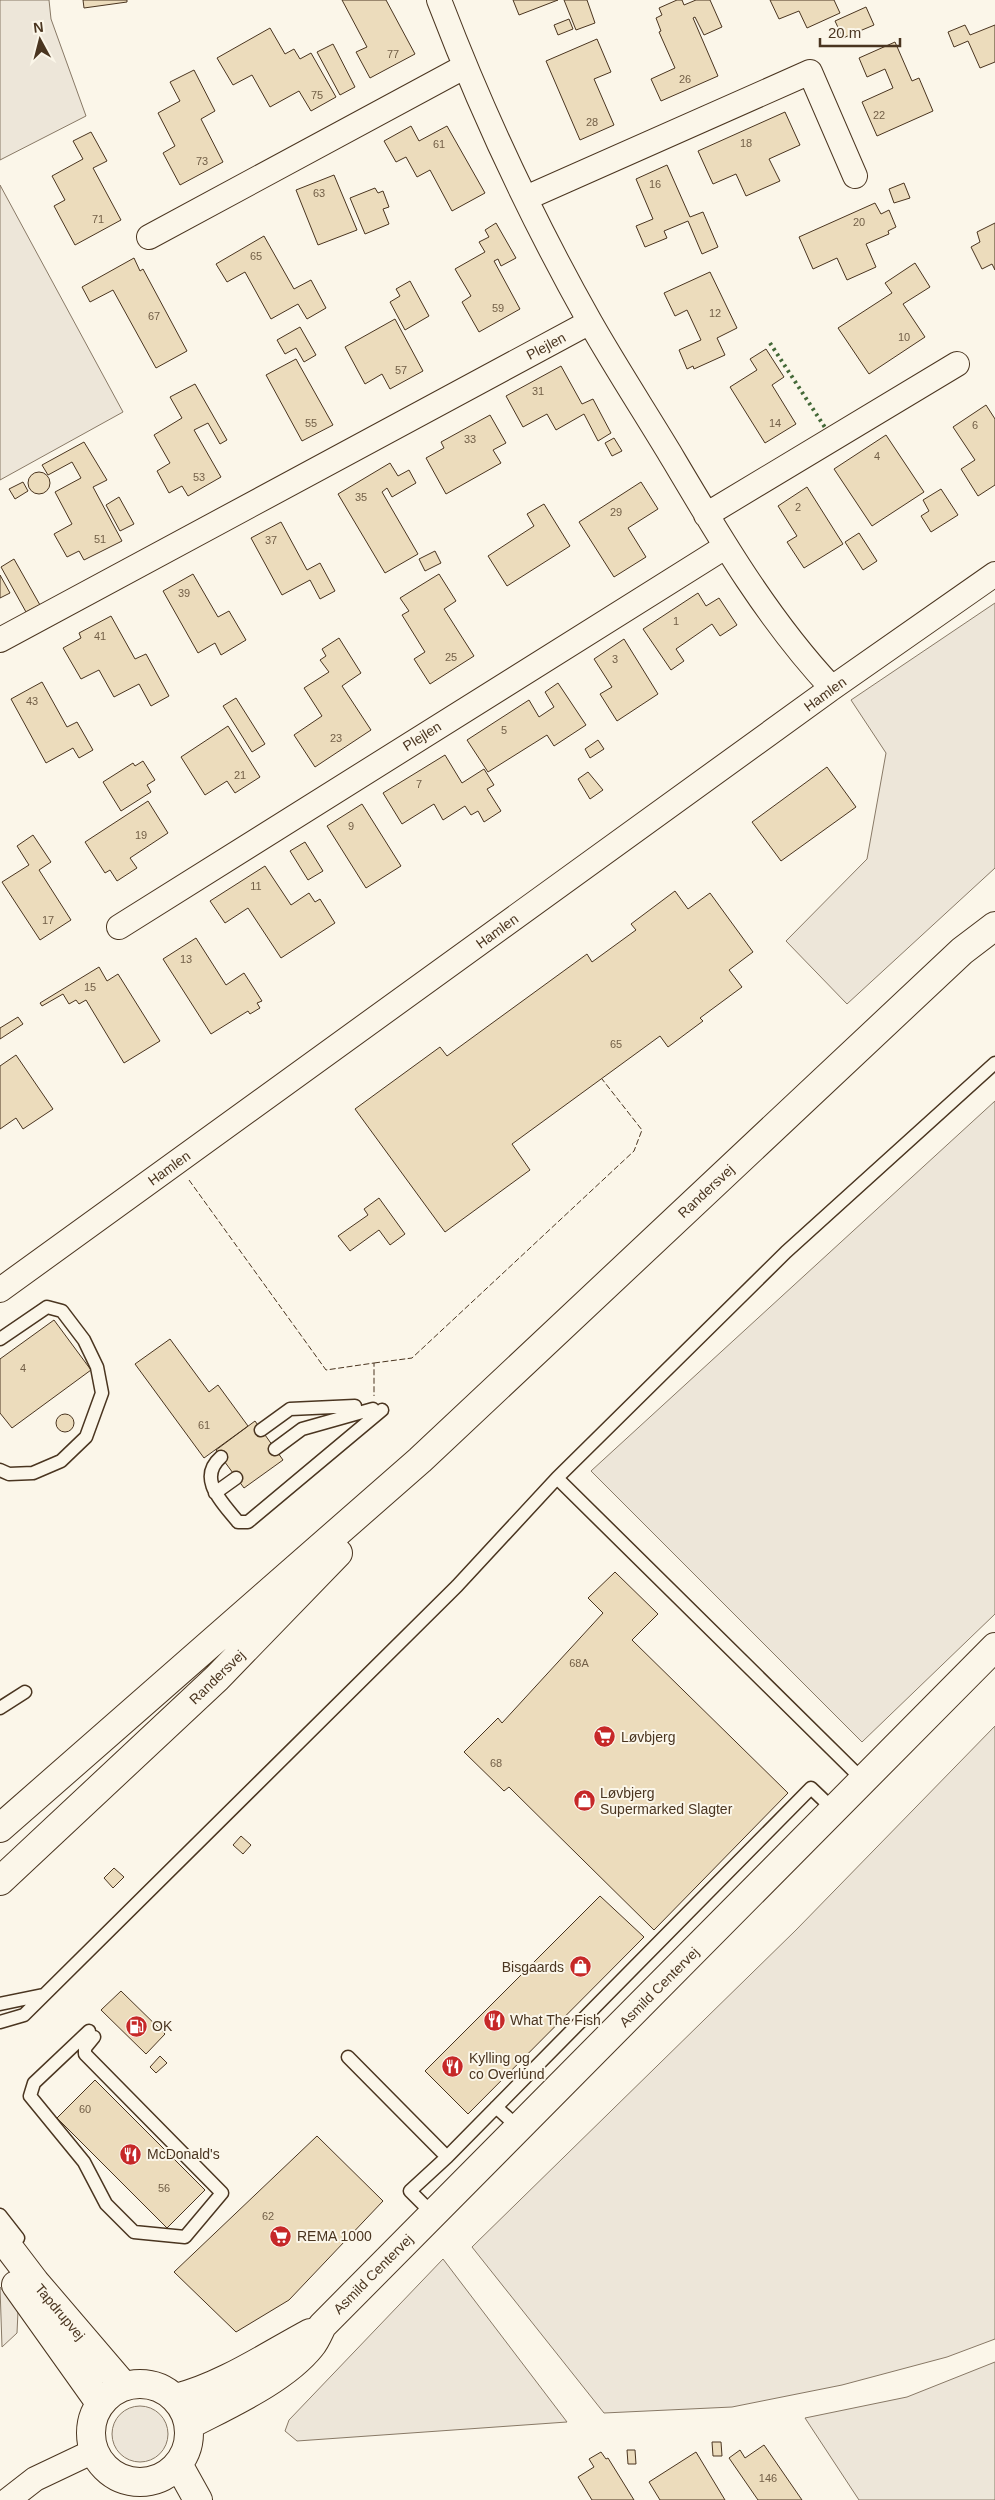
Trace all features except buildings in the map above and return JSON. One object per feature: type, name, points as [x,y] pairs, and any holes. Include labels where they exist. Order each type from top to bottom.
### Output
[{"type":"street","points":[[439,0],[464,67],[526,198],[590,322],[725,546],[810,664],[832,688]]},
{"type":"street","points":[[149,237],[464,67]]},
{"type":"street","points":[[526,198],[810,72],[855,176]]},
{"type":"street","name":"Plejlen","points":[[0,640],[590,322]]},
{"type":"street","points":[[706,515],[957,364]]},
{"type":"street","name":"Plejlen","points":[[119,927],[725,546]]},
{"type":"street","name":"Hamlen","points":[[0,1290],[832,688],[995,574]]},
{"type":"street","name":"Randersvej","points":[[0,1828],[420,1460],[962,951],[995,926]]},
{"type":"street","name":"Randersvej","points":[[0,1881],[233,1662],[349,1540],[420,1460]]},
{"type":"street","name":"Asmild Centervej","points":[[189,2425],[241,2398],[280,2374],[311,2346],[322,2326],[995,1647]]},
{"type":"street","name":"Tapdrupvej","points":[[0,2236],[59,2311],[124,2386]]},
{"type":"street","name":"Tapdrupvej","points":[[0,2264],[100,2403]]},
{"type":"street","name":"Asmild Centervej","points":[[176,2398],[191,2394],[231,2375],[322,2326]]},
{"type":"street","points":[[138,2383],[164,2389],[176,2398],[184,2410],[189,2425],[188,2446],[178,2464],[162,2477],[160,2490],[138,2482],[124,2480],[112,2473],[101,2464],[94,2451],[90,2426],[100,2403],[111,2392],[124,2386],[138,2383]]},
{"type":"street","points":[[8,2500],[35,2479],[94,2451]]},
{"type":"street","points":[[178,2464],[198,2500]]},
{"type":"lane","points":[[0,2022],[24,2015],[457,1586],[557,1478],[786,1252],[995,1063]]},
{"type":"lane","points":[[0,1339],[46,1307],[62,1311],[87,1347],[97,1367],[102,1393],[86,1437],[61,1462],[33,1473],[9,1474],[0,1470]]},
{"type":"lane","points":[[261,1430],[290,1410],[355,1406]]},
{"type":"lane","points":[[221,1458],[210,1470],[210,1481],[215,1493],[238,1522],[248,1522],[377,1410],[302,1429],[275,1449]]},
{"type":"lane","points":[[215,1493],[236,1478]]},
{"type":"lane","points":[[557,1478],[863,1780]]},
{"type":"lane","points":[[0,1708],[25,1692]]},
{"type":"lane","points":[[434,2214],[410,2191],[447,2157],[811,1788],[834,1810]]},
{"type":"lane","points":[[0,2004],[43,1995]]},
{"type":"lane","points":[[92,2034],[85,2048],[85,2054],[222,2193],[185,2237],[134,2232],[106,2204],[84,2162],[30,2096],[34,2083],[92,2034]]},
{"type":"lane","points":[[348,2057],[447,2157]]},
{"type":"lane","points":[[496,2107],[519,2128]]},
{"type":"lane","points":[[0,2215],[28,2252]]},
{"type":"lane","points":[[46,2275],[59,2311]]},
{"type":"shaded area","points":[[0,0],[49,0],[51,19],[86,116],[0,160]]},
{"type":"shaded area","points":[[0,185],[123,412],[0,480]]},
{"type":"shaded area","points":[[995,603],[995,868],[847,1004],[786,941],[867,859],[886,753],[851,700]]},
{"type":"shaded area","points":[[995,1101],[995,1614],[862,1742],[591,1471]]},
{"type":"shaded area","points":[[995,1726],[995,2339],[947,2357],[842,2385],[732,2407],[604,2413],[472,2247],[796,1930]]},
{"type":"shaded area","points":[[443,2259],[567,2422],[297,2441],[285,2431],[289,2420]]},
{"type":"shaded area","points":[[0,2287],[18,2311],[17,2333],[2,2347]]},
{"type":"shaded area","points":[[995,2362],[995,2500],[859,2500],[805,2418],[907,2397]]},
{"type":"shaded area","points":[[140,2406],[151,2408],[160,2414],[166,2423],[168,2434],[166,2445],[160,2454],[151,2460],[140,2462],[129,2460],[120,2454],[114,2445],[112,2434],[114,2423],[120,2414],[129,2408]]},
{"type":"hedge","points":[[770,343],[826,429]]},
{"type":"fence","points":[[374,1363],[412,1358],[634,1151],[642,1130],[602,1079]]},
{"type":"fence","points":[[189,1180],[326,1370],[374,1363],[374,1396]]},
{"type":"place","name":"Løvbjerg","points":[[605,1737]]},
{"type":"place","name":"Løvbjerg Supermarked Slagter","points":[[584,1801]]},
{"type":"place","name":"Bisgaards","points":[[580,1967]]},
{"type":"place","name":"What The Fish","points":[[494,2020]]},
{"type":"place","name":"OK","points":[[136,2026]]},
{"type":"place","name":"Kylling og co Overlund","points":[[453,2066]]},
{"type":"place","name":"McDonald's","points":[[131,2154]]},
{"type":"place","name":"REMA 1000","points":[[281,2236]]}]
